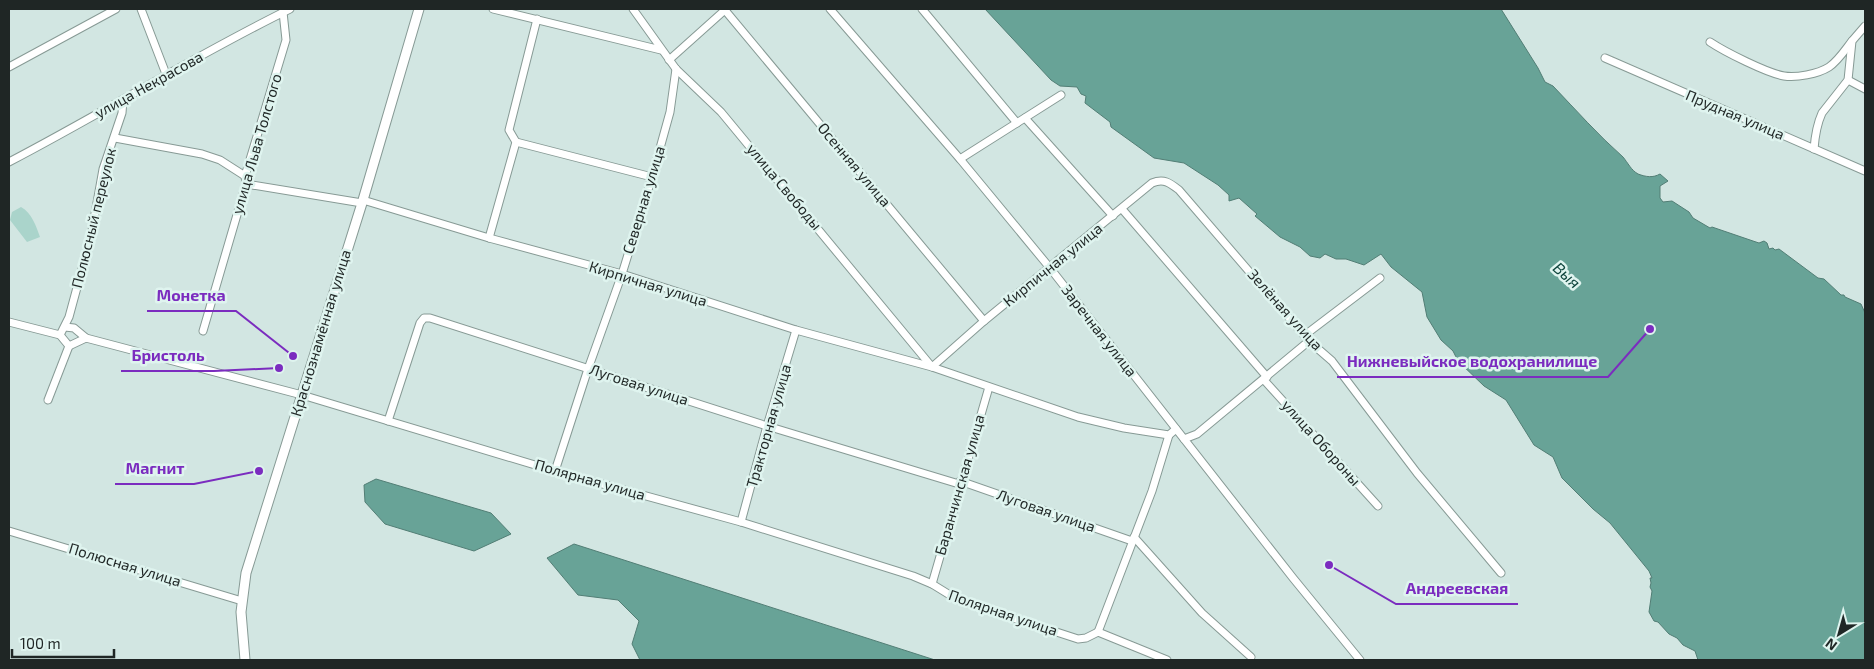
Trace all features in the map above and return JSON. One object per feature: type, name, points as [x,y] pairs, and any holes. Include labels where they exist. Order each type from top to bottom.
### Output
[{"type":"main road","name":"Краснознамённая улица","points":[[245,660],[242,601],[246,573],[363,201],[419,9]]},
{"type":"street","points":[[9,66],[116,9]]},
{"type":"street","points":[[141,9],[166,74]]},
{"type":"street","points":[[493,9],[661,50]]},
{"type":"street","name":"улица Свободы","points":[[634,9],[676,69],[721,112],[932,367]]},
{"type":"street","points":[[669,60],[725,9]]},
{"type":"street","name":"Осенняя улица","points":[[725,9],[984,321]]},
{"type":"street","name":"Заречная улица","points":[[830,9],[960,159],[1050,268],[1184,440],[1360,660]]},
{"type":"street","points":[[922,9],[1017,123]]},
{"type":"street","name":"улица Некрасова","points":[[9,162],[123,100],[166,74],[286,10]]},
{"type":"street","name":"улица Льва Толстого","points":[[202,331],[246,184],[245,176],[286,40],[286,10]]},
{"type":"street","points":[[537,19],[509,130],[516,142],[652,177]]},
{"type":"street","points":[[1710,42],[1722,50],[1775,74],[1788,76],[1827,68],[1837,60],[1865,26]]},
{"type":"street","points":[[1814,149],[1815,136],[1822,113],[1848,80],[1852,41]]},
{"type":"street","name":"Прудная улица","points":[[1605,58],[1865,171]]},
{"type":"street","name":"Северная улица","points":[[556,472],[652,177],[670,112],[676,69]]},
{"type":"street","points":[[1848,80],[1865,89]]},
{"type":"street","points":[[960,159],[1062,95]]},
{"type":"street","name":"Полюсный переулок","points":[[60,335],[65,327],[91,236],[103,169],[122,113],[123,100]]},
{"type":"street","points":[[1025,118],[1113,216]]},
{"type":"street","points":[[114,138],[202,154],[220,160],[245,176]]},
{"type":"street","points":[[489,238],[516,142]]},
{"type":"street","name":"Зелёная улица","points":[[1152,183],[1159,180],[1165,181],[1171,183],[1178,190],[1307,338],[1332,362],[1417,473],[1502,573]]},
{"type":"street","name":"Кирпичная улица","points":[[932,367],[984,321],[1152,183]]},
{"type":"street","name":"Кирпичная улица","points":[[246,184],[363,201],[622,274],[796,330],[932,367],[1078,418],[1169,435]]},
{"type":"street","name":"улица Обороны","points":[[1122,209],[1265,379],[1378,506]]},
{"type":"street","points":[[1184,440],[1197,434],[1265,379],[1307,338],[1380,278]]},
{"type":"street","name":"Луговая улица","points":[[388,421],[420,323],[424,318],[430,318],[767,426],[960,483],[1133,539],[1202,613],[1251,656]]},
{"type":"street","points":[[9,322],[60,335],[69,346]]},
{"type":"street","name":"Полярная улица","points":[[65,327],[74,328],[86,338],[302,395],[556,472],[742,522],[913,576],[932,584],[958,600],[1078,639],[1086,638],[1098,632]]},
{"type":"street","name":"Тракторная улица","points":[[742,522],[767,426],[796,330]]},
{"type":"street","points":[[48,400],[69,346],[86,338]]},
{"type":"street","name":"Баранчинская улица","points":[[932,584],[988,387]]},
{"type":"street","points":[[1167,660],[1098,632],[1169,435],[1176,429]]},
{"type":"street","name":"Полюсная улица","points":[[9,531],[242,601]]},
{"type":"shaded area","points":[[21,207],[31,216],[40,237],[27,242],[10,220],[12,212]]},
{"type":"water","name":"Выя","points":[[985,9],[1501,9],[1545,82],[1553,86],[1638,174],[1649,177],[1660,174],[1668,181],[1660,186],[1660,198],[1663,202],[1672,201],[1689,212],[1693,218],[1710,228],[1712,227],[1759,243],[1764,241],[1769,249],[1779,249],[1818,278],[1824,279],[1841,295],[1861,304],[1865,313],[1865,660],[1698,660],[1695,651],[1683,645],[1677,638],[1669,634],[1658,622],[1654,621],[1649,612],[1652,591],[1650,578],[1652,578],[1649,571],[1610,523],[1562,478],[1553,457],[1534,445],[1506,400],[1484,386],[1458,361],[1453,351],[1441,340],[1427,317],[1422,292],[1391,267],[1381,254],[1364,265],[1346,259],[1336,259],[1325,254],[1320,258],[1310,256],[1300,247],[1280,237],[1255,216],[1257,214],[1239,198],[1229,201],[1229,195],[1218,185],[1184,163],[1154,158],[1111,127],[1110,122],[1085,103],[1086,96],[1081,94],[1077,87],[1060,86],[1051,80]]},
{"type":"water","points":[[376,479],[491,513],[511,534],[474,551],[385,524],[365,502],[364,485]]},
{"type":"water","points":[[574,544],[935,660],[640,660],[632,644],[639,621],[618,600],[578,595],[547,558]]},
{"type":"place","name":"Нижневыйское водохранилище","points":[[1650,329]]},
{"type":"place","name":"Монетка","points":[[293,356]]},
{"type":"place","name":"Бристоль","points":[[279,368]]},
{"type":"place","name":"Магнит","points":[[259,471]]},
{"type":"place","name":"Андреевская","points":[[1329,565]]}]
